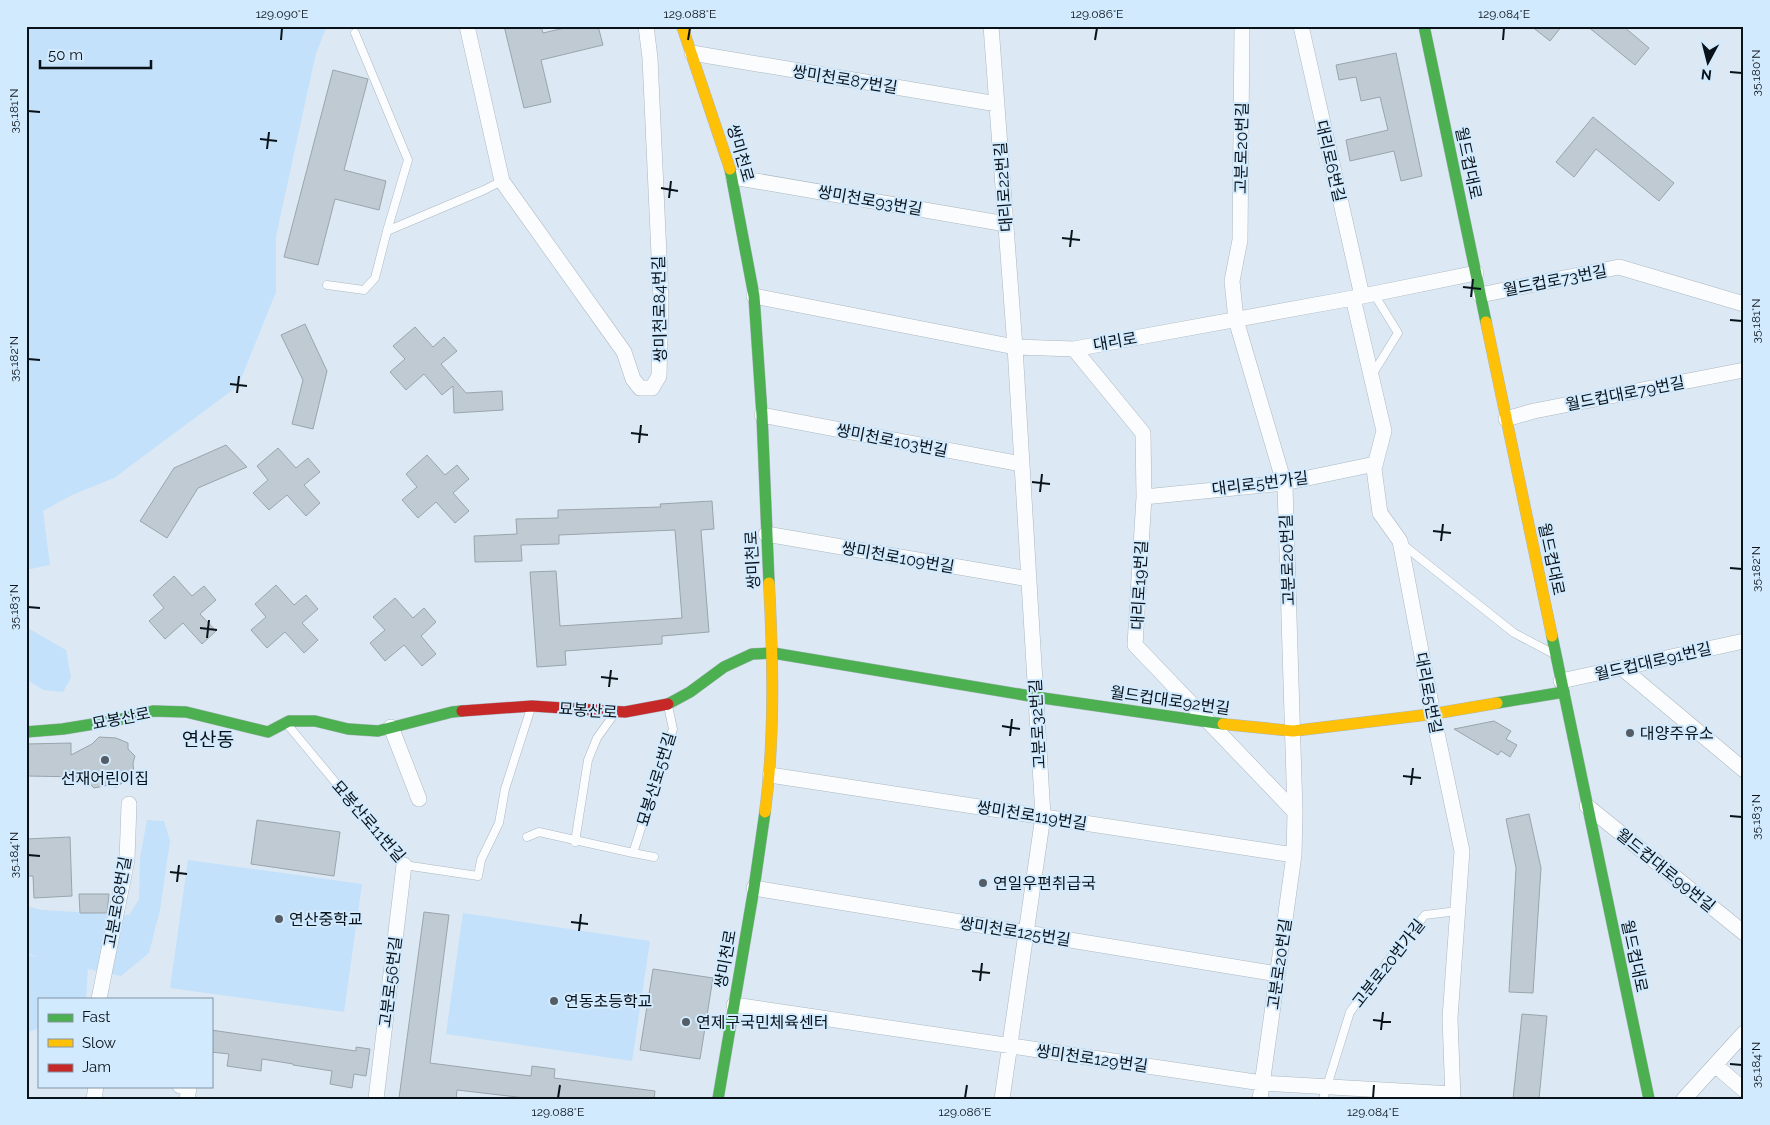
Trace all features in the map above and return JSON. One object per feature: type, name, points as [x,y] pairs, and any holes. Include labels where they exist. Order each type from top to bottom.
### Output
[{"type":"street","name":"쌍미천로84번길","points":[[467,26],[502,181],[624,352],[633,380],[640,388],[652,388],[659,376],[661,298],[650,58],[646,26]]},
{"type":"street","name":"쌍미천로","points":[[682,26],[733,177],[754,296],[762,416],[773,653],[770,775],[754,888],[718,1099]]},
{"type":"street","name":"대리로22번길","points":[[991,26],[1015,347]]},
{"type":"street","name":"고분로20번길","points":[[1242,26],[1240,240],[1232,281],[1236,320],[1284,483],[1295,812],[1294,855],[1260,1099]]},
{"type":"street","name":"대리로6번길","points":[[1301,26],[1363,296]]},
{"type":"street","name":"월드컵대로","points":[[1424,26],[1649,1099]]},
{"type":"street","name":"쌍미천로87번길","points":[[692,53],[997,104]]},
{"type":"street","name":"쌍미천로93번길","points":[[733,177],[1006,224]]},
{"type":"street","name":"월드컵로73번길","points":[[1480,295],[1620,267],[1744,304]]},
{"type":"street","name":"대리로","points":[[754,296],[1015,347],[1074,348],[1236,320],[1476,273]]},
{"type":"street","name":"대리로5번길","points":[[1363,296],[1372,375],[1384,431],[1374,469],[1380,513],[1401,543],[1433,714],[1462,851],[1450,1018],[1453,1096]]},
{"type":"street","name":"고분로32번길","points":[[1002,1099],[1043,816],[1015,347]]},
{"type":"street","name":"대리로19번길","points":[[1074,348],[1143,433],[1144,496],[1135,645],[1295,812]]},
{"type":"street","name":"월드컵대로79번길","points":[[1506,419],[1534,411],[1744,370]]},
{"type":"street","name":"쌍미천로103번길","points":[[762,416],[1022,464]]},
{"type":"street","name":"대리로5번가길","points":[[1144,496],[1284,483],[1375,464]]},
{"type":"street","name":"쌍미천로109번길","points":[[766,534],[1029,579]]},
{"type":"street","name":"월드컵대로91번길","points":[[1562,687],[1622,668],[1744,641]]},
{"type":"street","name":"월드컵대로92번길","points":[[773,653],[1036,697],[1208,722],[1293,731],[1433,714],[1562,687]]},
{"type":"street","name":"묘봉산로","points":[[26,732],[62,729],[118,720],[153,711],[186,712],[268,732],[289,721],[315,721],[348,729],[378,731],[452,712],[532,706],[625,712],[668,704],[690,692],[724,666],[752,654],[773,653]]},
{"type":"street","points":[[1622,668],[1744,770]]},
{"type":"street","points":[[390,728],[419,799]]},
{"type":"street","name":"쌍미천로119번길","points":[[770,775],[1294,855]]},
{"type":"street","name":"고분로68번길","points":[[99,998],[127,860],[129,804]]},
{"type":"street","name":"월드컵대로99번길","points":[[1588,806],[1744,933]]},
{"type":"street","name":"고분로56번길","points":[[376,1099],[404,865]]},
{"type":"street","name":"쌍미천로125번길","points":[[754,888],[1277,974]]},
{"type":"street","name":"쌍미천로129번길","points":[[734,1005],[1262,1082],[1325,1093],[1453,1096]]},
{"type":"street","points":[[1684,1099],[1744,1033]]},
{"type":"street","points":[[1715,1065],[1744,1090]]},
{"type":"lane","points":[[327,285],[364,290],[375,278],[386,231],[408,160],[355,33]]},
{"type":"lane","points":[[386,231],[502,181]]},
{"type":"lane","points":[[1363,296],[1398,333],[1372,375]]},
{"type":"lane","points":[[1401,543],[1514,633],[1556,654]]},
{"type":"lane","name":"묘봉산로5번길","points":[[632,853],[673,729],[668,704]]},
{"type":"lane","name":"묘봉산로11번길","points":[[286,722],[404,865],[478,876],[481,860],[499,823],[504,789],[532,706]]},
{"type":"lane","points":[[575,842],[588,760],[596,738],[616,712]]},
{"type":"lane","points":[[527,838],[538,832],[575,842],[654,857]]},
{"type":"lane","name":"고분로20번가길","points":[[1325,1093],[1350,1012],[1425,915],[1457,911]]},
{"type":"shaded area","points":[[26,26],[327,26],[316,53],[276,236],[276,292],[238,386],[114,478],[72,495],[43,511],[50,565],[26,570]]},
{"type":"shaded area","points":[[26,627],[66,650],[71,678],[63,692],[43,690],[26,679]]},
{"type":"shaded area","points":[[147,820],[164,821],[170,841],[160,910],[149,953],[121,976],[88,969],[86,998],[38,998],[38,1028],[26,1033],[26,955],[39,957],[26,953],[26,906],[42,910],[129,915],[139,899],[140,858]]},
{"type":"shaded area","points":[[188,860],[362,884],[344,1012],[170,988]]},
{"type":"shaded area","points":[[463,913],[650,941],[632,1061],[446,1034]]},
{"type":"building","points":[[504,26],[541,26],[543,33],[573,26],[598,26],[603,45],[541,60],[551,102],[524,108]]},
{"type":"building","points":[[1531,26],[1562,26],[1550,41]]},
{"type":"building","points":[[1587,26],[1623,26],[1649,48],[1635,65]]},
{"type":"building","points":[[1396,53],[1422,176],[1401,181],[1394,151],[1350,161],[1346,140],[1388,130],[1380,97],[1361,101],[1356,77],[1339,80],[1336,65]]},
{"type":"building","points":[[333,70],[368,79],[344,170],[386,181],[379,210],[335,199],[318,265],[284,257]]},
{"type":"building","points":[[1593,117],[1674,183],[1659,201],[1596,149],[1574,177],[1556,162]]},
{"type":"building","points":[[305,324],[327,371],[313,429],[292,424],[303,380],[281,335]]},
{"type":"building","points":[[415,327],[433,347],[444,337],[457,351],[441,364],[466,393],[502,391],[503,410],[454,413],[453,386],[442,395],[424,374],[406,390],[390,372],[405,359],[393,346]]},
{"type":"building","points":[[226,445],[247,467],[198,488],[167,538],[140,521],[174,468]]},
{"type":"building","points":[[278,448],[296,468],[308,458],[320,472],[304,485],[320,503],[306,516],[287,495],[269,510],[253,493],[268,480],[257,466]]},
{"type":"building","points":[[427,455],[445,475],[457,465],[469,479],[453,493],[469,511],[455,523],[436,502],[418,518],[402,500],[417,487],[406,474]]},
{"type":"building","points":[[712,501],[714,529],[701,530],[709,632],[662,636],[662,644],[565,651],[566,665],[537,667],[530,572],[556,571],[560,626],[682,618],[675,530],[559,535],[559,544],[521,545],[522,561],[475,562],[474,536],[517,534],[516,519],[558,518],[558,510],[661,507],[660,504]]},
{"type":"building","points":[[174,576],[192,596],[204,586],[216,600],[200,614],[216,631],[202,644],[183,623],[165,639],[149,621],[164,608],[153,595]]},
{"type":"building","points":[[276,585],[294,605],[306,595],[318,609],[302,623],[318,640],[304,653],[285,632],[267,648],[251,630],[266,617],[255,604]]},
{"type":"building","points":[[395,598],[413,618],[424,608],[436,622],[421,636],[436,654],[422,666],[404,645],[385,661],[370,643],[385,630],[373,617]]},
{"type":"building","points":[[1494,721],[1511,731],[1506,739],[1517,745],[1510,757],[1501,751],[1498,755],[1454,729]]},
{"type":"building","points":[[99,737],[116,738],[128,743],[128,749],[135,756],[133,763],[134,775],[116,787],[109,785],[94,788],[82,777],[26,776],[26,744],[71,743],[71,755],[92,744]]},
{"type":"building","points":[[1529,814],[1541,868],[1533,993],[1509,992],[1516,868],[1506,819]]},
{"type":"building","points":[[257,820],[340,832],[334,876],[251,864]]},
{"type":"building","points":[[70,837],[72,896],[34,898],[33,876],[26,876],[26,839]]},
{"type":"building","points":[[79,894],[109,894],[107,913],[80,913]]},
{"type":"building","points":[[424,912],[449,915],[430,1063],[531,1076],[532,1066],[555,1069],[554,1078],[655,1091],[654,1099],[534,1099],[457,1090],[456,1099],[399,1098]]},
{"type":"building","points":[[653,969],[713,978],[700,1059],[640,1050]]},
{"type":"building","points":[[1522,1014],[1547,1016],[1539,1099],[1513,1099]]},
{"type":"building","points":[[212,1030],[356,1051],[356,1047],[370,1049],[366,1076],[354,1074],[352,1088],[330,1084],[332,1071],[293,1064],[262,1059],[261,1071],[227,1066],[229,1054],[212,1052]]},
{"type":"traffic: fast","points":[[1424,26],[1486,322]]},
{"type":"traffic: fast","points":[[730,169],[754,296],[762,415],[769,583]]},
{"type":"traffic: fast","points":[[1552,636],[1649,1099]]},
{"type":"traffic: fast","points":[[668,704],[690,692],[724,667],[752,654],[773,653],[1036,697],[1223,724]]},
{"type":"traffic: fast","points":[[1497,703],[1564,692]]},
{"type":"traffic: fast","points":[[26,732],[63,729],[118,720],[153,711],[186,712],[268,732],[289,721],[315,721],[348,729],[378,731],[462,711]]},
{"type":"traffic: fast","points":[[718,1099],[765,812]]},
{"type":"traffic: slow","points":[[682,26],[730,169]]},
{"type":"traffic: slow","points":[[1486,322],[1552,636]]},
{"type":"traffic: slow","points":[[765,812],[772,727],[769,583]]},
{"type":"traffic: slow","points":[[1223,724],[1293,731],[1433,714],[1497,703]]},
{"type":"traffic: jam","points":[[462,711],[532,706],[625,712],[668,704]]},
{"type":"place","name":"대양주유소","points":[[1630,733]]},
{"type":"place","name":"선재어린이집","points":[[105,760]]},
{"type":"place","name":"연일우편취급국","points":[[983,883]]},
{"type":"place","name":"연산중학교","points":[[279,919]]},
{"type":"place","name":"연동초등학교","points":[[554,1001]]},
{"type":"place","name":"연제구국민체육센터","points":[[686,1022]]},
{"type":"district","name":"연산동","points":[[208,739]]}]
